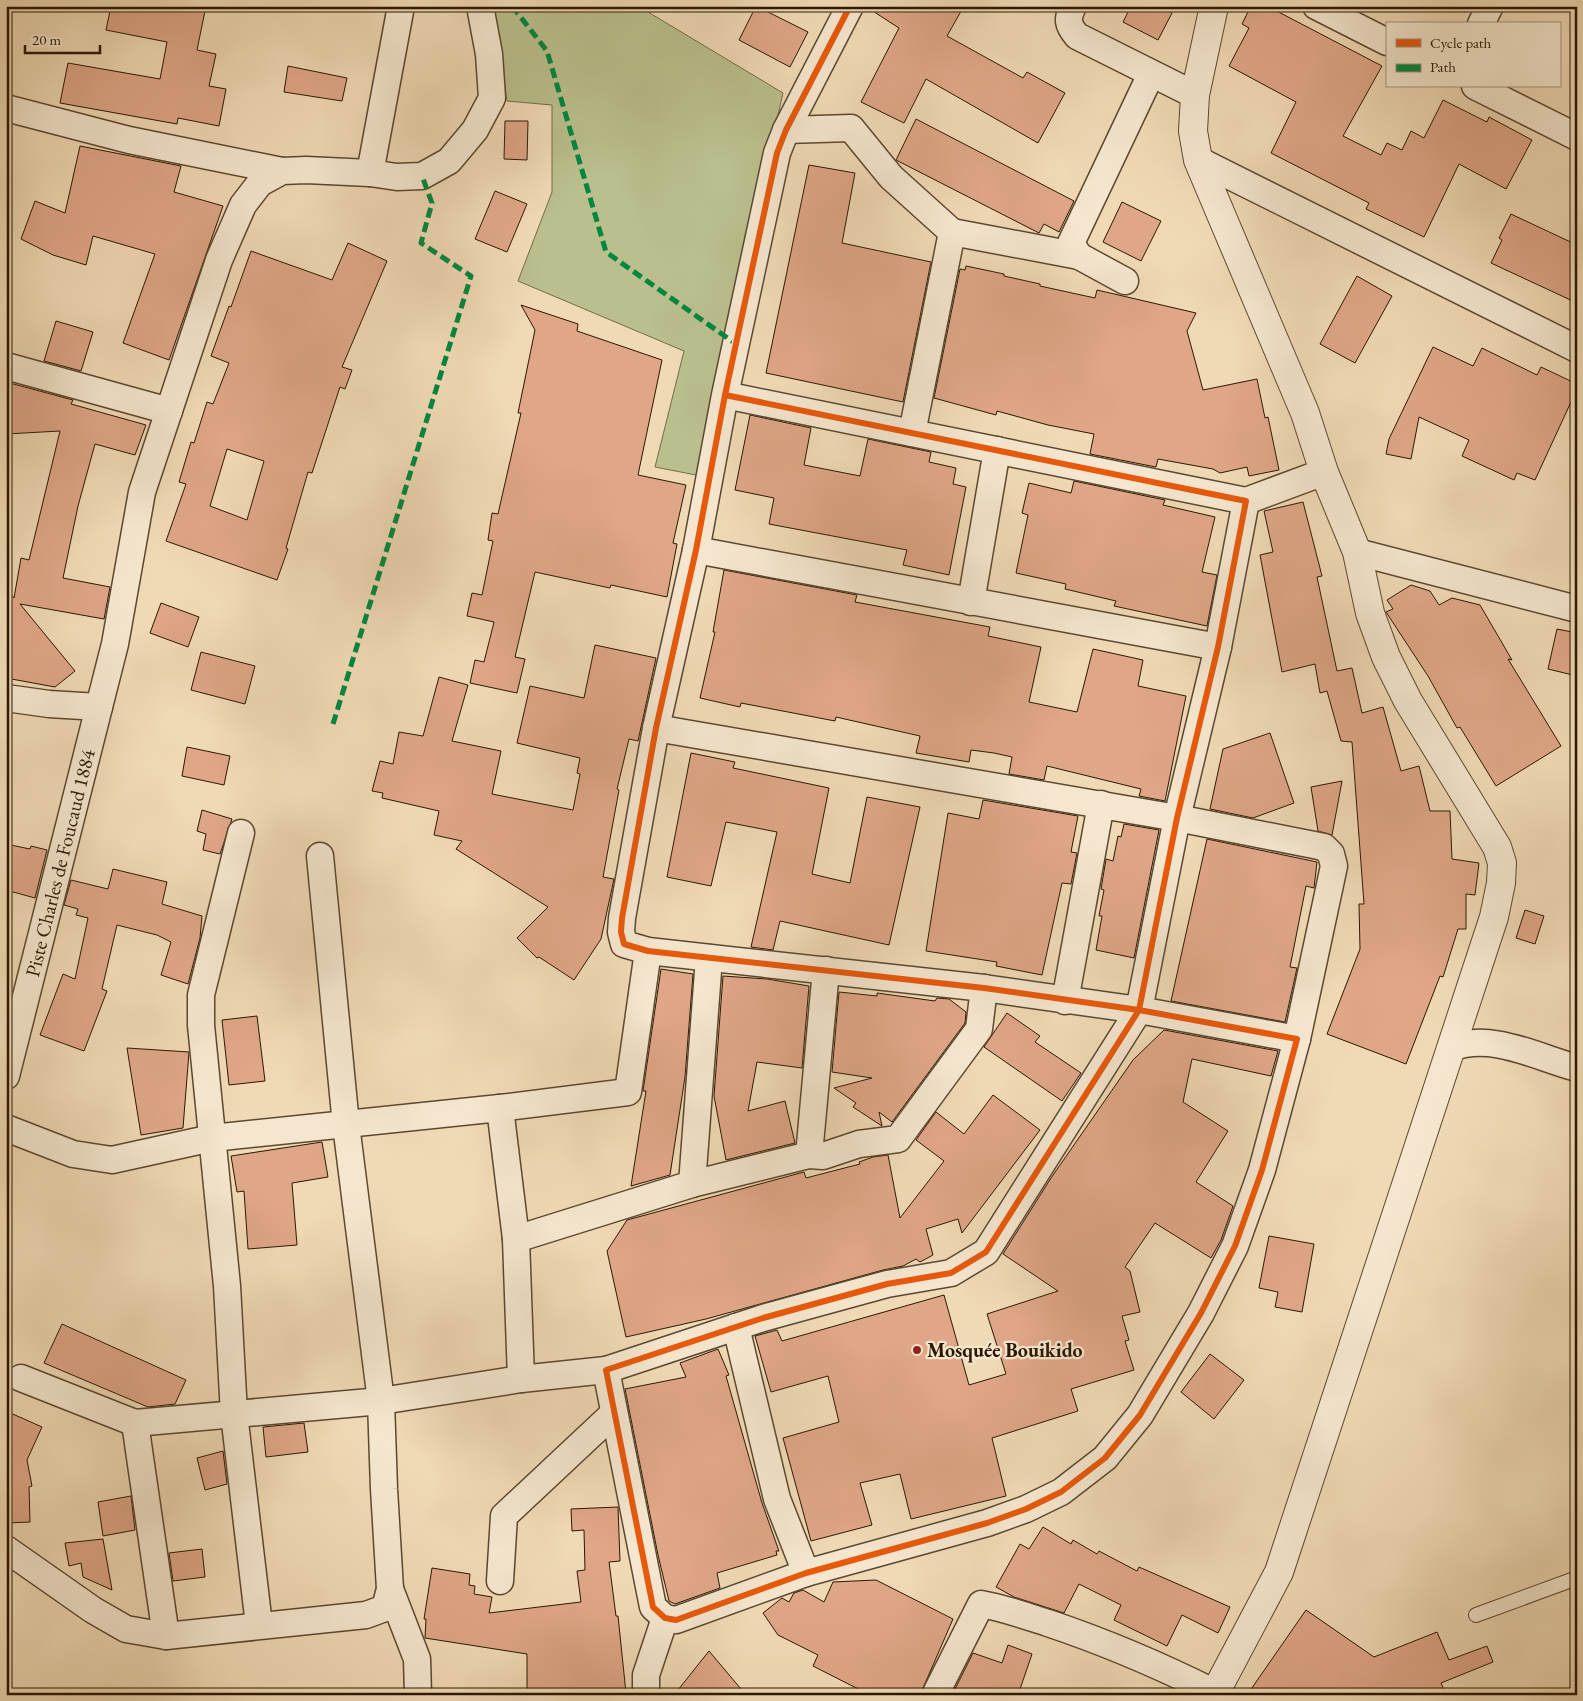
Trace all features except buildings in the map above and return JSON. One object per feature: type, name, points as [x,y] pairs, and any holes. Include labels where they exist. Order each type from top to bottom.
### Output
[{"type":"street","points":[[370,173],[401,6]]},
{"type":"street","points":[[6,108],[129,140],[282,171],[306,170],[370,173],[397,177],[422,176],[449,161],[475,130],[492,98],[489,54],[480,6]]},
{"type":"street","points":[[850,6],[786,130],[771,180],[725,395],[696,550],[656,728],[622,918],[621,932],[624,944],[648,951],[984,988],[1139,1010],[1297,1039]]},
{"type":"street","points":[[1073,6],[1067,18],[1069,27],[1077,36],[1196,95]]},
{"type":"street","points":[[934,1695],[981,1604],[1080,1634],[1176,1673],[1215,1694],[1279,1572],[1494,917],[1501,883],[1502,863],[1485,825],[1408,701],[1386,657],[1370,613],[1357,552],[1324,472],[1305,412],[1198,160],[1192,130],[1196,95],[1214,6]]},
{"type":"street","points":[[1316,6],[1386,41]]},
{"type":"street","points":[[1482,22],[1490,6]]},
{"type":"street","points":[[1079,256],[1071,243],[1075,231],[1151,74]]},
{"type":"street","points":[[1479,88],[1577,137]]},
{"type":"street","points":[[786,130],[851,128],[891,177],[952,232],[1079,256],[1125,281]]},
{"type":"street","points":[[1198,160],[1577,349]]},
{"type":"street","name":"Piste Charles de Foucaud 1884","points":[[6,1076],[115,644],[142,492],[219,260],[244,205],[260,184],[282,171]]},
{"type":"street","points":[[912,433],[952,232]]},
{"type":"street","points":[[6,366],[169,411]]},
{"type":"street","points":[[725,395],[1246,501],[1324,472]]},
{"type":"street","points":[[971,602],[997,450]]},
{"type":"street","points":[[20,1378],[135,1423],[381,1401],[521,1379],[606,1370],[736,1327],[887,1284],[951,1273],[986,1252],[1139,1010],[1177,818],[1218,647],[1246,501]]},
{"type":"street","points":[[696,550],[1218,647]]},
{"type":"street","points":[[1357,552],[1577,609]]},
{"type":"street","points":[[6,698],[49,704],[99,707]]},
{"type":"street","points":[[606,1370],[652,1607],[665,1618],[679,1620],[806,1573],[987,1523],[1026,1509],[1061,1492],[1105,1458],[1140,1415],[1201,1313],[1235,1246],[1262,1170],[1297,1039],[1334,866],[1331,854],[1324,847],[1313,844],[1101,804],[656,728]]},
{"type":"street","points":[[1065,1001],[1101,804]]},
{"type":"street","points":[[241,833],[201,995],[201,1025],[226,1286],[234,1414],[260,1625]]},
{"type":"street","points":[[320,856],[346,1125],[381,1401],[390,1589],[417,1659],[418,1695]]},
{"type":"street","points":[[6,1128],[73,1154],[112,1160],[212,1138],[500,1108],[628,1092],[648,951]]},
{"type":"street","points":[[692,1184],[710,958]]},
{"type":"street","points":[[809,1156],[826,970]]},
{"type":"street","points":[[516,1239],[692,1184],[809,1156],[823,1156],[859,1144],[898,1139],[979,1029],[984,988]]},
{"type":"street","points":[[1451,1048],[1467,1042],[1506,1046],[1577,1068]]},
{"type":"street","points":[[500,1108],[516,1239],[521,1379]]},
{"type":"street","points":[[736,1327],[777,1499],[806,1573]]},
{"type":"street","points":[[500,1581],[504,1516],[614,1413]]},
{"type":"street","points":[[135,1423],[166,1636]]},
{"type":"street","points":[[6,1548],[93,1610],[126,1629],[166,1636],[344,1618],[378,1612],[385,1608],[390,1589]]},
{"type":"street","points":[[646,1695],[646,1675],[665,1618]]},
{"type":"lane","points":[[1476,1615],[1577,1578]]},
{"type":"green space","points":[[493,6],[638,6],[783,93],[696,475],[655,467],[684,351],[518,281],[552,192],[552,105],[507,101]]},
{"type":"marked path","points":[[512,6],[547,51],[606,252],[736,344]]},
{"type":"marked path","points":[[333,724],[471,276],[421,243],[432,203],[422,176]]},
{"type":"cycle path","points":[[725,395],[1246,501],[1218,647],[1177,818],[1139,1010],[986,1252],[951,1273],[887,1284],[763,1318],[606,1370],[653,1607],[665,1618],[676,1620],[806,1573],[987,1523],[1026,1509],[1061,1492],[1105,1458],[1140,1415],[1201,1313],[1235,1246],[1262,1170],[1297,1039],[1139,1010],[984,988],[648,951],[624,944],[621,932],[622,918],[656,728],[696,550],[725,395],[777,153],[786,130],[850,6]]},
{"type":"place","name":"Mosquée Bouikido","points":[[917,1350]]}]
